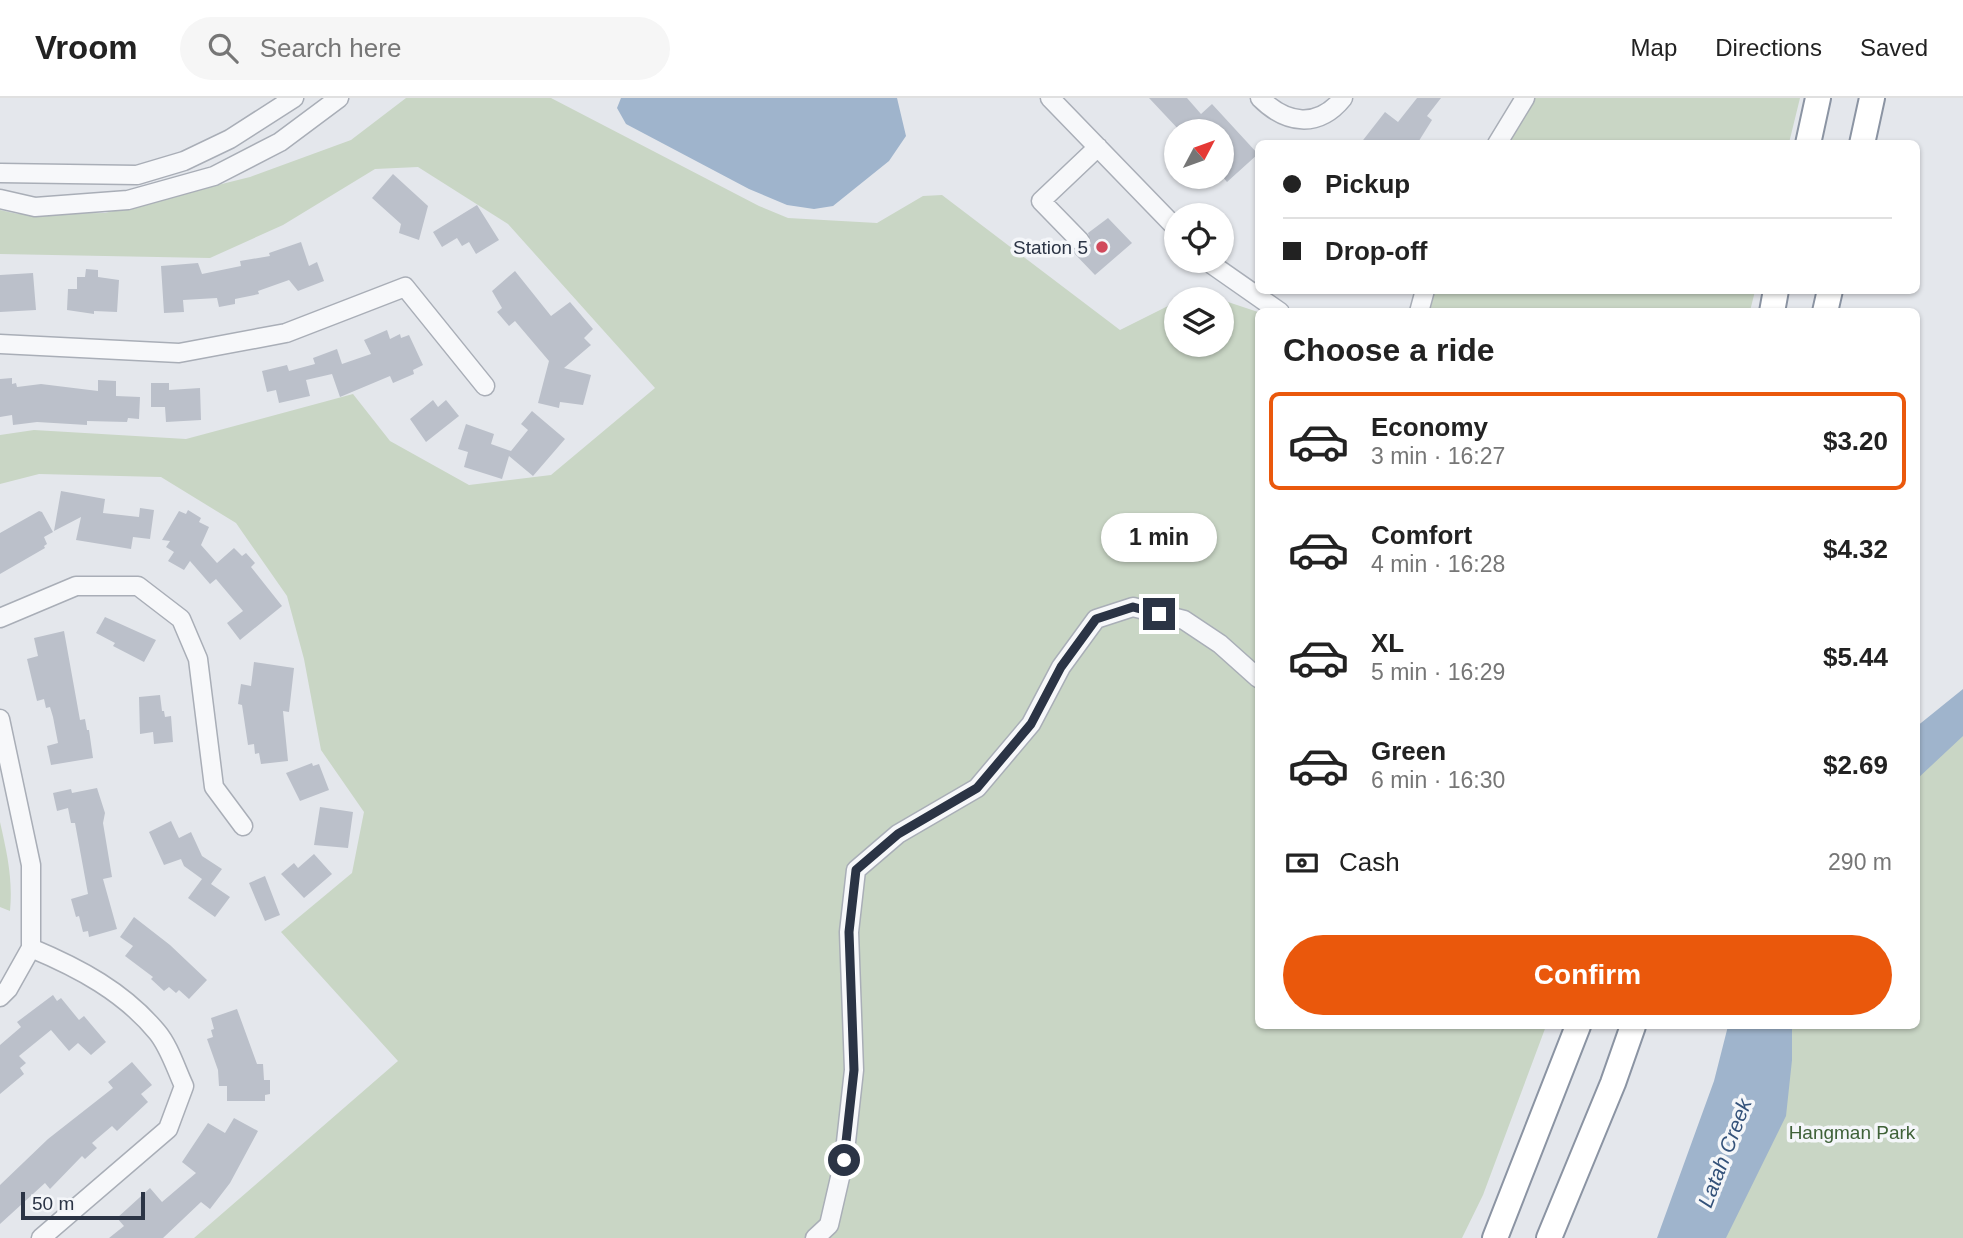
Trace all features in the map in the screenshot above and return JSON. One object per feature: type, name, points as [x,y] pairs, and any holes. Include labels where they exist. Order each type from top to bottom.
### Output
[{"type":"highway","points":[[1809,140],[1818,98]]},
{"type":"highway","points":[[1863,140],[1872,98]]},
{"type":"highway","points":[[1496,1238],[1577,1029]]},
{"type":"highway","points":[[1549,1238],[1613,1083],[1632,1029]]},
{"type":"street","points":[[0,173],[137,175],[184,161],[230,139],[294,98]]},
{"type":"street","points":[[0,199],[35,207],[128,200],[214,176],[279,142],[339,98]]},
{"type":"street","points":[[1050,98],[1164,215]]},
{"type":"street","points":[[1260,98],[1288,119],[1316,118],[1343,98]]},
{"type":"street","points":[[1499,140],[1525,98]]},
{"type":"street","points":[[1080,241],[1041,201],[1098,146]]},
{"type":"street","points":[[1224,273],[1274,308]]},
{"type":"street","points":[[0,344],[179,353],[286,332],[405,288],[485,386]]},
{"type":"street","points":[[0,618],[76,586],[138,586],[181,619],[198,659],[214,787],[243,826]]},
{"type":"street","points":[[816,1238],[829,1225],[844,1160],[854,1070],[849,932],[856,870],[898,834],[977,788],[1031,724],[1061,667],[1096,619],[1133,607],[1184,620],[1220,644],[1255,675]]},
{"type":"street","points":[[0,719],[31,865],[31,948],[8,989],[0,997]]},
{"type":"street","points":[[31,948],[72,966],[111,989],[159,1034],[184,1086],[169,1129],[41,1238]]},
{"type":"green space","points":[[406,98],[551,98],[759,206],[788,218],[877,223],[923,196],[942,195],[1120,330],[1164,308],[1164,357],[1234,357],[1234,304],[1255,311],[1255,1029],[1545,1029],[1483,1195],[1462,1238],[194,1238],[398,1061],[281,932],[352,873],[364,812],[321,750],[304,659],[287,596],[236,523],[161,477],[39,474],[0,484],[0,435],[34,430],[186,439],[353,394],[390,441],[469,485],[551,475],[655,388],[508,224],[418,167],[375,169],[283,225],[210,258],[0,254],[0,210],[18,214],[105,213],[250,177],[351,140]]},
{"type":"green space","points":[[1534,98],[1800,98],[1790,140],[1508,140]]},
{"type":"green space","points":[[1434,294],[1754,294],[1751,308],[1431,308]]},
{"type":"green space","name":"Hangman Park","points":[[1963,716],[1963,1238],[1692,1238],[1758,1029],[1920,1029],[1920,755]]},
{"type":"green space","points":[[0,822],[10,877],[10,911],[0,907]]},
{"type":"water","points":[[621,98],[897,98],[906,136],[889,161],[833,206],[814,209],[787,205],[749,189],[626,124],[617,108]]},
{"type":"water","points":[[1963,689],[1963,736],[1920,776],[1920,724]]},
{"type":"water","name":"Latah Creek","points":[[1727,1029],[1792,1029],[1792,1060],[1786,1116],[1726,1238],[1657,1238],[1714,1081]]},
{"type":"building","points":[[1149,98],[1187,98],[1201,114],[1212,104],[1226,119],[1169,119]]},
{"type":"building","points":[[1417,98],[1441,98],[1427,116],[1432,120],[1420,140],[1363,140],[1385,112],[1398,122]]},
{"type":"building","points":[[1234,128],[1255,151],[1255,157],[1234,176]]},
{"type":"building","points":[[393,174],[428,206],[419,240],[399,233],[401,224],[372,198]]},
{"type":"building","points":[[477,205],[499,240],[476,254],[469,242],[462,246],[457,238],[442,247],[433,232]]},
{"type":"building","name":"Station 5","points":[[1108,218],[1132,243],[1095,275],[1071,250],[1087,250],[1091,243],[1088,233]]},
{"type":"building","points":[[301,242],[309,266],[317,262],[324,281],[298,291],[289,280],[258,291],[259,294],[235,299],[235,304],[219,307],[217,298],[183,300],[184,312],[164,313],[161,266],[198,263],[202,274],[241,266],[240,261],[270,256],[269,253]]},
{"type":"building","points":[[86,269],[98,270],[98,277],[119,280],[117,312],[94,311],[94,314],[67,310],[68,289],[77,289],[77,277],[85,277]]},
{"type":"building","points":[[515,271],[551,316],[570,302],[593,329],[584,338],[591,345],[564,368],[591,375],[583,405],[560,402],[559,408],[538,403],[549,361],[515,321],[509,326],[497,312],[502,308],[492,291]]},
{"type":"building","points":[[33,273],[36,310],[0,312],[0,275]]},
{"type":"building","points":[[387,330],[390,339],[400,334],[401,338],[409,335],[423,365],[413,370],[414,374],[393,383],[390,376],[340,397],[332,374],[306,380],[310,396],[279,403],[276,390],[267,392],[262,371],[287,365],[289,371],[315,364],[313,358],[337,349],[342,364],[371,354],[364,340]]},
{"type":"building","points":[[12,378],[12,384],[16,383],[17,387],[41,384],[98,391],[98,380],[116,381],[116,396],[140,397],[139,419],[128,418],[127,422],[87,421],[87,425],[37,422],[13,425],[12,415],[0,417],[0,379]]},
{"type":"building","points":[[151,383],[169,383],[169,390],[200,388],[201,420],[166,422],[165,407],[151,407]]},
{"type":"building","points":[[433,400],[438,407],[446,400],[459,416],[426,442],[410,419]]},
{"type":"building","points":[[532,411],[565,439],[533,476],[509,456],[502,479],[464,467],[468,452],[458,449],[466,424],[494,434],[491,444],[511,451],[528,430],[521,424]]},
{"type":"building","points":[[61,491],[105,499],[103,513],[139,517],[140,508],[154,510],[150,539],[133,537],[131,549],[76,540],[81,517],[54,531]]},
{"type":"building","points":[[188,510],[201,518],[199,522],[209,527],[201,545],[217,563],[234,548],[242,556],[246,553],[255,563],[251,567],[282,606],[240,640],[227,623],[243,611],[216,579],[210,584],[190,561],[184,570],[168,561],[174,552],[166,547],[170,541],[162,540],[179,511],[186,514]]},
{"type":"building","points":[[39,511],[53,532],[44,537],[47,544],[45,548],[0,574],[0,533]]},
{"type":"building","points":[[105,617],[156,640],[144,662],[113,646],[115,643],[96,633]]},
{"type":"building","points":[[64,631],[80,720],[85,719],[89,730],[93,758],[51,765],[47,746],[58,743],[53,717],[50,707],[46,708],[44,699],[37,701],[27,659],[38,656],[34,638]]},
{"type":"building","points":[[254,662],[294,668],[289,712],[283,711],[288,761],[261,764],[259,753],[255,754],[254,744],[248,745],[242,705],[238,704],[241,684],[251,686]]},
{"type":"building","points":[[160,695],[165,717],[171,716],[173,742],[154,744],[153,732],[140,734],[139,697]]},
{"type":"building","points":[[312,763],[313,766],[319,764],[329,790],[300,801],[286,773]]},
{"type":"building","points":[[97,788],[105,813],[103,823],[112,877],[103,879],[117,929],[89,937],[88,931],[83,932],[71,899],[88,894],[75,823],[71,823],[68,808],[57,811],[53,793],[71,789],[72,793]]},
{"type":"building","points":[[320,807],[353,812],[348,848],[314,845]]},
{"type":"building","points":[[171,821],[179,838],[191,832],[202,856],[222,869],[211,884],[230,897],[215,917],[188,898],[202,879],[184,866],[181,859],[164,865],[149,832]]},
{"type":"building","points":[[314,854],[332,874],[304,898],[281,874],[294,863],[298,868]]},
{"type":"building","points":[[265,876],[280,915],[265,921],[249,883]]},
{"type":"building","points":[[134,917],[170,945],[207,980],[189,999],[179,990],[176,993],[169,987],[164,991],[151,979],[153,977],[125,956],[133,946],[120,937]]},
{"type":"building","points":[[53,995],[57,1001],[61,998],[79,1020],[84,1016],[106,1042],[91,1055],[78,1043],[69,1051],[51,1030],[19,1056],[26,1063],[20,1068],[24,1074],[0,1094],[0,1045],[21,1027],[17,1022]]},
{"type":"building","points":[[237,1009],[257,1064],[263,1064],[264,1080],[270,1080],[270,1094],[265,1095],[265,1101],[227,1101],[227,1086],[219,1086],[218,1070],[207,1039],[213,1037],[211,1018]]},
{"type":"building","points":[[132,1062],[152,1085],[141,1094],[148,1102],[117,1131],[112,1126],[92,1143],[97,1148],[85,1159],[82,1156],[50,1189],[45,1183],[0,1224],[0,1185],[48,1139],[113,1088],[108,1082]]},
{"type":"building","points":[[234,1118],[258,1131],[230,1183],[210,1209],[201,1202],[163,1238],[109,1238],[124,1226],[117,1218],[150,1188],[162,1202],[196,1173],[182,1162],[208,1123],[225,1133]]},
{"type":"place","name":"Station 5","points":[[1102,247]]},
{"type":"route","points":[[844,1160],[854,1070],[849,932],[856,870],[898,834],[977,788],[1031,724],[1061,667],[1096,619],[1133,607],[1159,614]]}]
